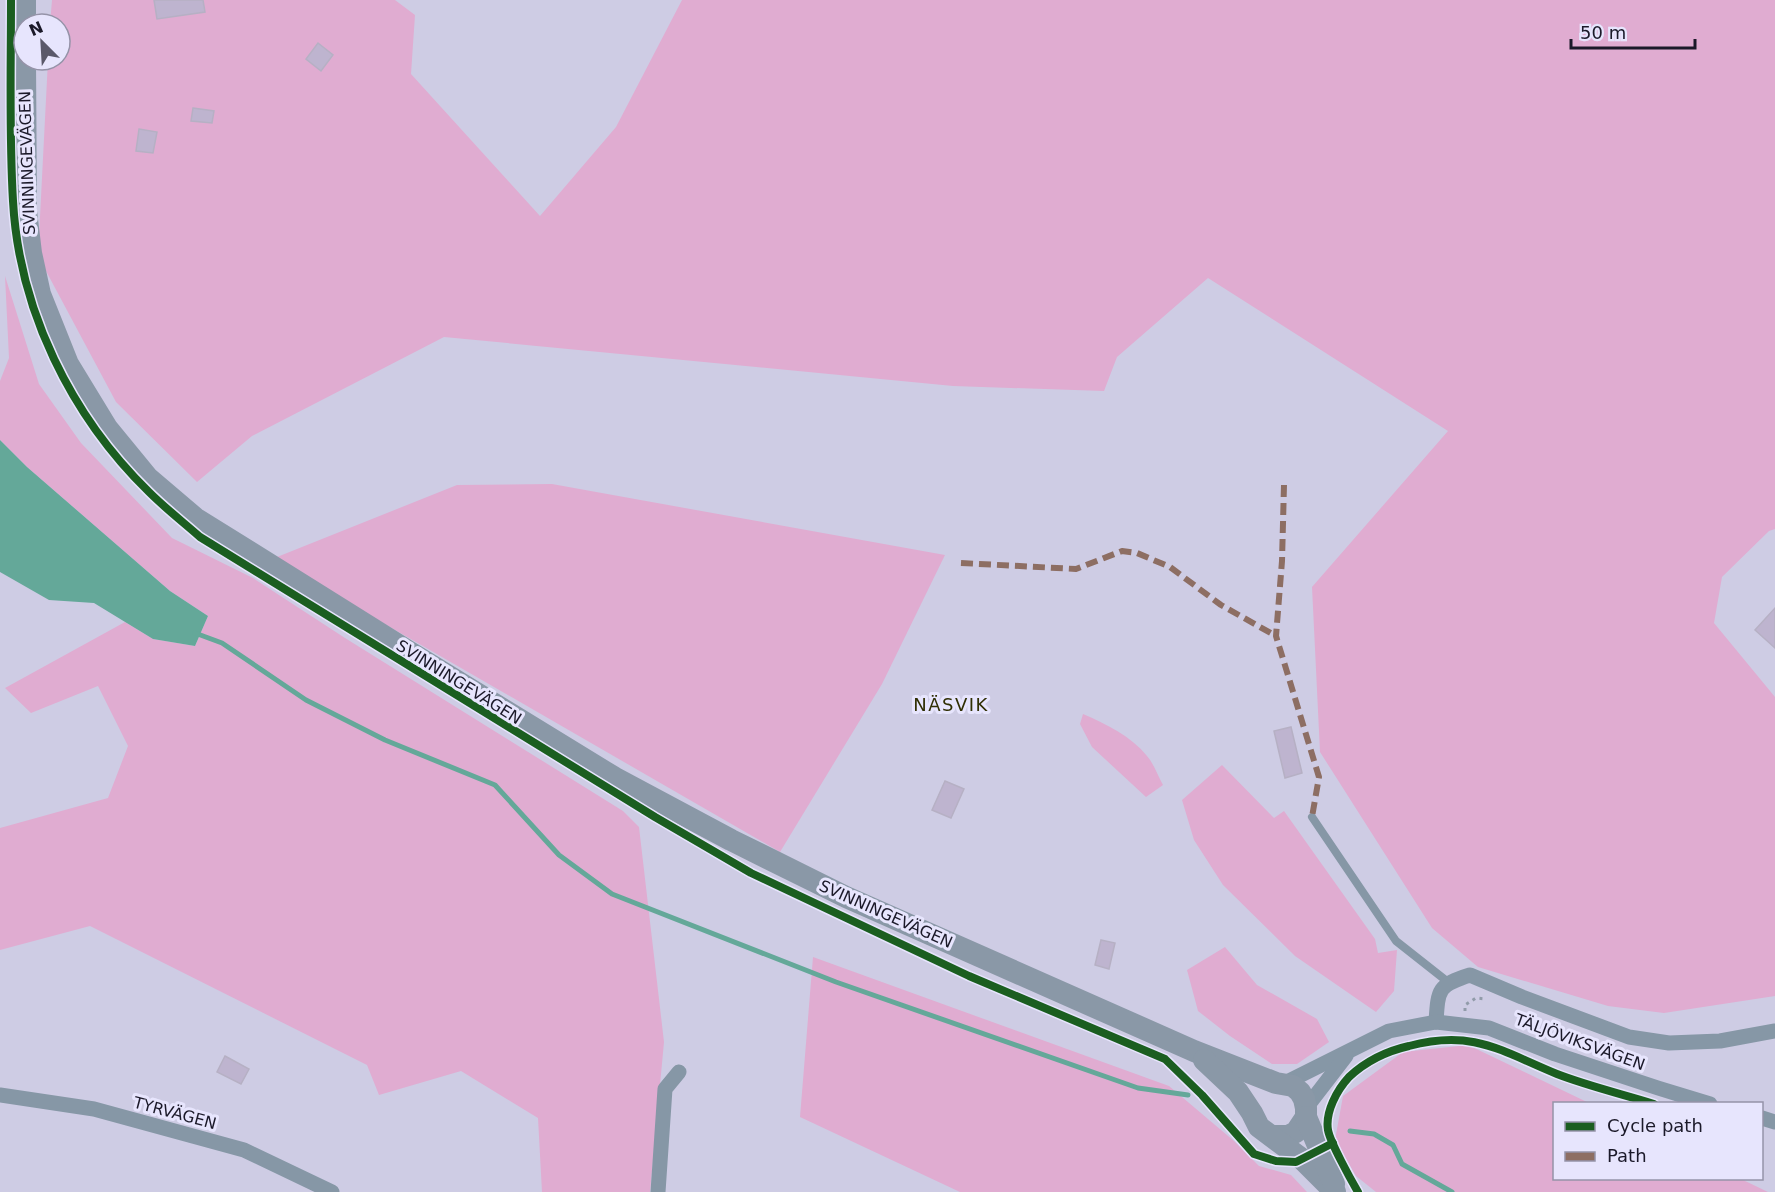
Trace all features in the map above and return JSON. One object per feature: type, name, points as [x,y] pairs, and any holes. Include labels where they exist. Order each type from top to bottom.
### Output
[{"type":"main road","name":"SVINNINGEVÄGEN","points":[[26,72],[26,211],[31,253],[40,294],[68,364],[107,428],[148,478],[205,524],[615,778],[846,897],[1194,1051],[1300,1092],[1336,1192]]},
{"type":"main road","name":"SVINNINGEVÄGEN","points":[[1194,1051],[1238,1092],[1259,1128],[1302,1159],[1336,1192]]},
{"type":"main road","points":[[1252,1113],[1255,1098],[1260,1090],[1280,1083]]},
{"type":"main road","points":[[1272,1136],[1288,1136],[1296,1131],[1306,1112]]},
{"type":"street","points":[[1436,1022],[1438,995],[1448,982],[1470,975],[1522,998],[1629,1037],[1669,1043],[1720,1041],[1775,1031]]},
{"type":"street","name":"TÄLJÖVIKSVÄGEN","points":[[1280,1083],[1389,1031],[1436,1022],[1489,1028],[1596,1068],[1704,1102]]},
{"type":"street","points":[[1306,1112],[1347,1053]]},
{"type":"street","points":[[658,1192],[665,1089],[679,1072]]},
{"type":"street","name":"TYRVÄGEN","points":[[0,1095],[94,1110],[244,1150],[332,1192]]},
{"type":"lane","points":[[1312,817],[1396,941],[1448,982]]},
{"type":"path","points":[[1464,1025],[1465,1005],[1476,998],[1504,1001],[1522,998]]},
{"type":"shaded area","points":[[52,0],[395,0],[415,15],[411,74],[540,216],[616,127],[682,0],[1775,0],[1775,529],[1769,531],[1722,577],[1714,623],[1775,697],[1775,996],[1664,1013],[1608,1006],[1478,967],[1432,928],[1320,752],[1312,587],[1448,431],[1208,278],[1117,357],[1104,391],[953,386],[444,337],[252,436],[197,482],[116,402],[38,256],[47,72],[72,72],[72,12],[51,12]]},
{"type":"shaded area","points":[[5,276],[39,384],[81,443],[172,538],[253,578],[623,811],[639,827],[664,1042],[650,1192],[542,1192],[538,1118],[461,1071],[379,1095],[367,1065],[90,926],[0,950],[0,828],[108,798],[128,746],[98,686],[31,713],[5,688],[125,622],[153,639],[195,646],[208,616],[170,591],[27,467],[0,440],[0,381],[9,358]]},
{"type":"shaded area","points":[[0,440],[27,467],[170,591],[208,616],[195,646],[153,639],[94,603],[49,600],[0,572]]},
{"type":"shaded area","points":[[552,484],[945,555],[882,684],[780,852],[272,559],[457,485]]},
{"type":"shaded area","points":[[1083,714],[1109,726],[1141,749],[1154,766],[1163,785],[1146,797],[1092,747],[1080,724]]},
{"type":"shaded area","points":[[1222,765],[1274,818],[1284,811],[1375,939],[1378,953],[1397,950],[1394,991],[1376,1012],[1295,956],[1223,885],[1194,840],[1182,800]]},
{"type":"shaded area","points":[[1225,947],[1257,985],[1317,1019],[1329,1042],[1297,1064],[1272,1064],[1198,1011],[1187,970]]},
{"type":"shaded area","points":[[813,957],[1169,1086],[1234,1141],[1259,1166],[1291,1175],[1307,1192],[960,1192],[800,1117]]},
{"type":"shaded area","points":[[1468,1045],[1587,1102],[1553,1102],[1553,1180],[1743,1180],[1768,1192],[1376,1192],[1356,1176],[1335,1140],[1343,1096],[1403,1052]]},
{"type":"building","points":[[154,0],[203,0],[205,12],[157,19]]},
{"type":"building","points":[[318,43],[333,55],[321,71],[306,59]]},
{"type":"building","points":[[193,108],[214,111],[212,123],[191,121]]},
{"type":"building","points":[[139,129],[157,132],[153,153],[136,151]]},
{"type":"building","points":[[1775,608],[1775,648],[1755,630]]},
{"type":"building","points":[[1291,727],[1302,773],[1285,778],[1274,731]]},
{"type":"building","points":[[945,781],[964,789],[951,818],[932,810]]},
{"type":"building","points":[[1101,940],[1115,943],[1109,969],[1095,965]]},
{"type":"building","points":[[225,1056],[249,1069],[241,1084],[217,1072]]},
{"type":"waterway","points":[[195,633],[222,643],[306,700],[385,740],[495,785],[559,855],[612,894],[836,982],[1138,1088],[1188,1095]]},
{"type":"waterway","points":[[1350,1131],[1374,1134],[1393,1145],[1402,1164],[1452,1192]]},
{"type":"marked path","points":[[1284,485],[1282,561],[1276,636],[1319,777],[1312,817]]},
{"type":"marked path","points":[[961,563],[1076,569],[1122,551],[1137,553],[1170,567],[1221,605],[1276,636]]},
{"type":"cycle path","points":[[11,0],[13,201],[17,242],[38,321],[73,395],[96,430],[149,492],[200,537],[655,817],[751,873],[969,976],[1165,1059],[1202,1095],[1254,1154],[1276,1161],[1296,1162],[1333,1143]]},
{"type":"cycle path","points":[[1358,1192],[1330,1136],[1328,1130],[1330,1109],[1340,1088],[1349,1077],[1377,1057],[1401,1048],[1431,1041],[1469,1041],[1486,1045],[1557,1074],[1647,1102]]},
{"type":"district","name":"NÄSVIK","points":[[951,704]]}]
